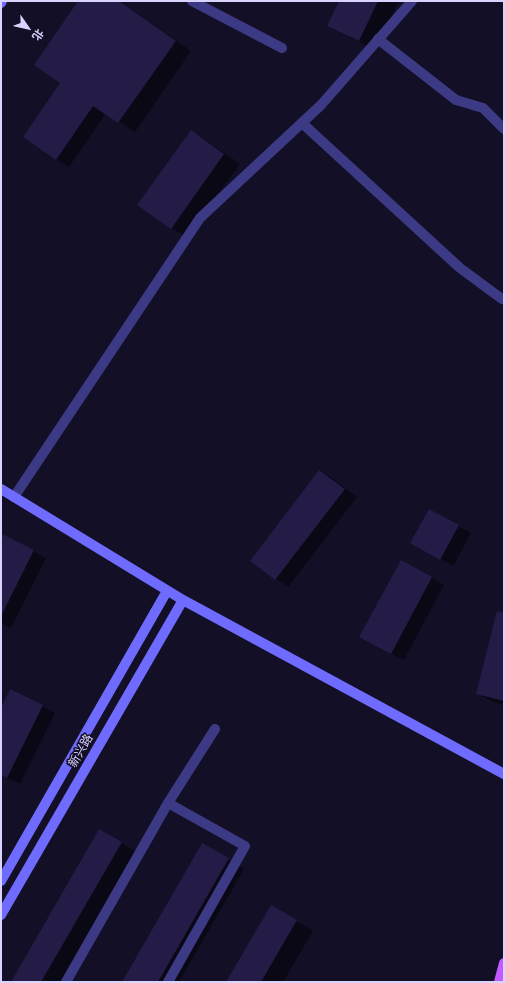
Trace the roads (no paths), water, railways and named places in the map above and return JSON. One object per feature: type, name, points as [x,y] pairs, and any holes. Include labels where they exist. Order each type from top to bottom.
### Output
[{"type":"main road","points":[[1,489],[167,591],[504,774]]},
{"type":"main road","name":"新兴路","points":[[1,881],[167,591]]},
{"type":"main road","name":"新兴路","points":[[1,915],[183,600]]},
{"type":"main road","points":[[499,982],[504,963]]},
{"type":"street","points":[[192,1],[282,48]]},
{"type":"street","points":[[14,497],[200,218],[321,105],[412,1]]},
{"type":"street","points":[[378,40],[456,100],[483,108],[504,129]]},
{"type":"street","points":[[302,123],[460,268],[502,298]]},
{"type":"street","points":[[66,982],[168,803],[215,729]]},
{"type":"street","points":[[168,803],[245,846],[168,982]]}]
